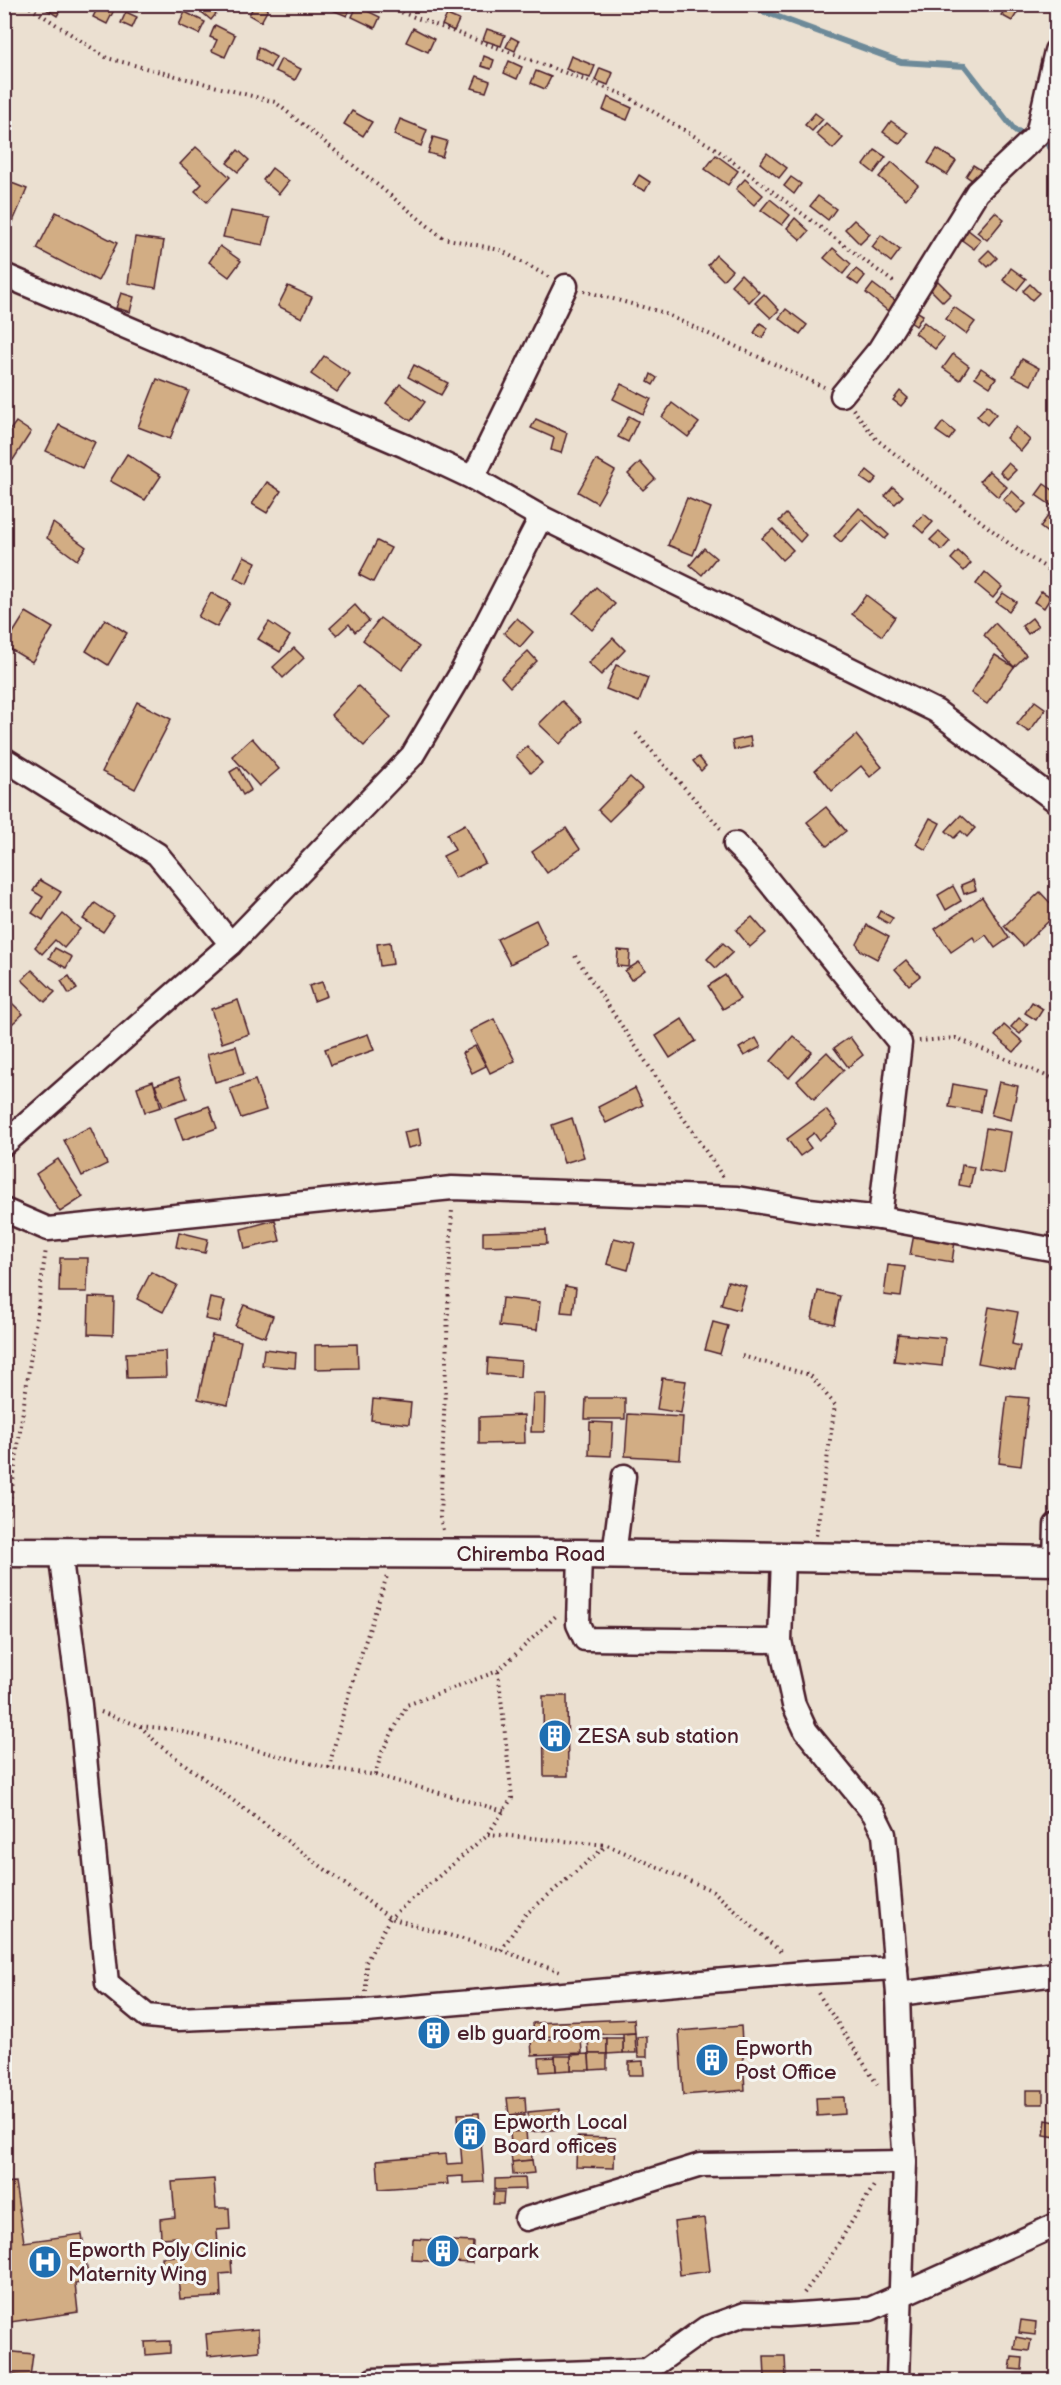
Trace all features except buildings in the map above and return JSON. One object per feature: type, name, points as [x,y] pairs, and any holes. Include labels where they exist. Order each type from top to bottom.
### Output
[{"type":"main road","name":"Chiremba Road","points":[[4,1552],[580,1554],[1055,1561]]},
{"type":"street","points":[[842,395],[879,350],[914,297],[977,192],[1037,135],[1056,51]]},
{"type":"street","points":[[4,275],[405,446],[473,478],[541,517],[936,711],[1056,801]]},
{"type":"street","points":[[473,478],[566,286]]},
{"type":"street","points":[[4,1143],[231,944],[412,756],[460,675],[541,517]]},
{"type":"street","points":[[4,759],[157,854],[231,944]]},
{"type":"street","points":[[735,844],[753,862],[900,1043],[880,1218]]},
{"type":"street","points":[[4,1210],[48,1229],[452,1188],[737,1198],[809,1210],[880,1218],[1056,1250]]},
{"type":"street","points":[[614,1555],[624,1476]]},
{"type":"street","points":[[1055,1561],[1056,1525]]},
{"type":"street","points":[[60,1552],[80,1705],[107,1983],[147,2016],[178,2019],[366,2011],[805,1973],[896,1968]]},
{"type":"street","points":[[580,1554],[578,1624],[585,1639],[780,1641]]},
{"type":"street","points":[[796,1557],[780,1641],[794,1705],[806,1731],[874,1814],[884,1833],[898,1994],[902,2122],[897,2162],[898,2380]]},
{"type":"street","points":[[898,1994],[1056,1974]]},
{"type":"street","points":[[526,2219],[701,2165],[897,2162]]},
{"type":"street","points":[[373,2380],[646,2375],[706,2328],[745,2314],[787,2315],[870,2309],[1056,2225]]},
{"type":"path","points":[[379,4],[625,95],[716,149],[914,297]]},
{"type":"path","points":[[636,734],[735,844]]},
{"type":"path","points":[[575,956],[737,1198]]},
{"type":"path","points":[[900,1043],[956,1038],[1056,1080]]},
{"type":"path","points":[[450,1554],[440,1518],[452,1188]]},
{"type":"path","points":[[5,1527],[48,1229]]},
{"type":"path","points":[[742,1356],[810,1375],[835,1405],[816,1539],[796,1557]]},
{"type":"path","points":[[329,1768],[357,1668],[395,1554]]},
{"type":"path","points":[[375,1775],[382,1752],[407,1705],[498,1671],[578,1595]]},
{"type":"path","points":[[366,2011],[366,1962],[390,1918],[488,1834],[512,1798],[498,1671]]},
{"type":"path","points":[[80,1705],[140,1726],[171,1730],[329,1768],[375,1775],[504,1811]]},
{"type":"path","points":[[140,1726],[159,1745],[390,1918],[501,1950],[565,1974]]},
{"type":"path","points":[[488,1834],[607,1845],[713,1891],[805,1973],[882,2093]]},
{"type":"path","points":[[501,1950],[525,1915],[607,1845]]},
{"type":"path","points":[[787,2315],[897,2162]]},
{"type":"waterway","points":[[743,4],[901,62],[965,66],[1016,132],[1029,134]]},
{"type":"waterway","points":[[1041,138],[1056,153]]},
{"type":"place","name":"ZESA sub station","points":[[555,1736]]},
{"type":"place","name":"elb guard room","points":[[434,2033]]},
{"type":"place","name":"Epworth Post Office","points":[[712,2060]]},
{"type":"place","name":"Epworth Local Board offices","points":[[470,2134]]},
{"type":"place","name":"carpark","points":[[443,2251]]},
{"type":"place","name":"Epworth Poly Clinic Maternity Wing","points":[[45,2262]]}]
